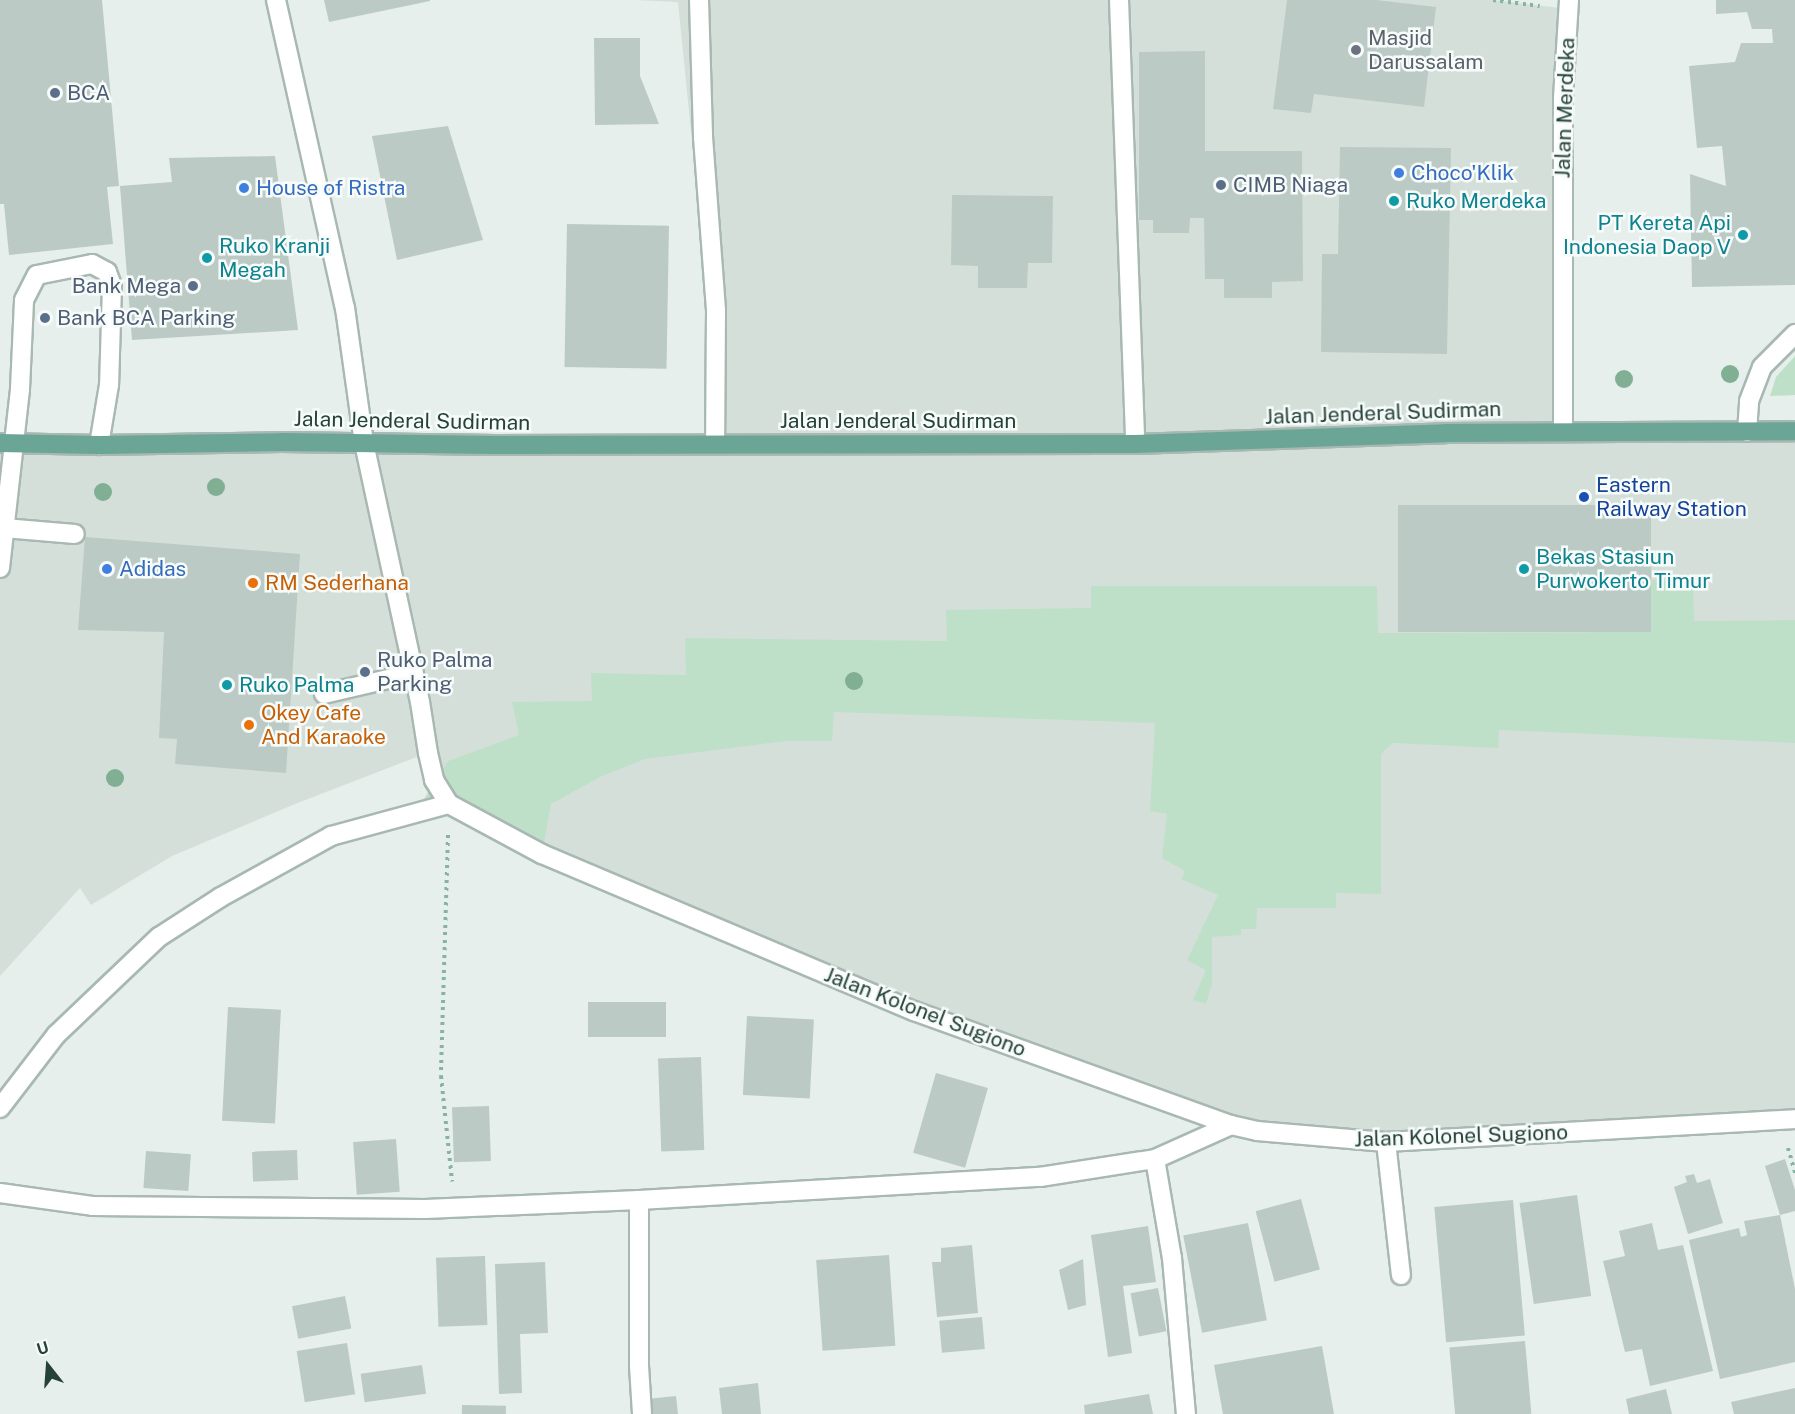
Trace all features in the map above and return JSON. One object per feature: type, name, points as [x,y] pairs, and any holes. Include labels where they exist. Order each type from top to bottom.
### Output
[{"type":"main road","name":"Jalan Jenderal Sudirman","points":[[7,443],[99,445],[282,441],[1135,444],[1446,433],[1795,431]]},
{"type":"street","points":[[0,1108],[56,1035],[159,937],[221,897],[331,836],[449,804],[434,780],[414,673],[364,443],[345,308],[276,0]]},
{"type":"street","points":[[699,0],[704,137],[716,311],[715,443]]},
{"type":"street","points":[[1119,0],[1135,444]]},
{"type":"street","name":"Jalan Merdeka","points":[[1563,431],[1563,98],[1569,5]]},
{"type":"street","points":[[0,568],[7,443],[24,300],[37,275],[92,264],[107,272],[112,286],[108,385],[99,445]]},
{"type":"street","points":[[1747,432],[1749,401],[1762,367],[1795,334]]},
{"type":"street","points":[[4,528],[75,534]]},
{"type":"street","points":[[324,694],[414,673]]},
{"type":"street","name":"Jalan Kolonel Sugiono","points":[[449,804],[542,854],[914,1011],[1231,1125],[1290,1135],[1386,1142],[1795,1119]]},
{"type":"street","points":[[0,1193],[92,1206],[455,1208],[639,1200],[1040,1177],[1155,1159],[1231,1125]]},
{"type":"street","points":[[1386,1142],[1401,1275]]},
{"type":"street","points":[[1155,1159],[1172,1258],[1186,1414]]},
{"type":"street","points":[[639,1200],[639,1366],[642,1414]]},
{"type":"path","points":[[1493,0],[1569,5]]},
{"type":"path","points":[[449,804],[441,1076],[455,1208]]},
{"type":"shaded area","points":[[636,0],[1493,0],[1569,9],[1563,431],[1795,431],[1795,1124],[1386,1142],[1207,1117],[914,1011],[422,803],[434,780],[427,753],[295,804],[172,856],[91,905],[80,888],[0,976],[0,443],[722,440],[678,2]]},
{"type":"green space","points":[[1795,356],[1795,395],[1770,396],[1776,377]]},
{"type":"green space","points":[[1693,579],[1694,621],[1795,620],[1795,743],[1499,730],[1498,748],[1393,743],[1381,754],[1381,894],[1336,893],[1336,908],[1257,908],[1256,929],[1241,929],[1241,935],[1212,937],[1212,984],[1206,1004],[1193,1000],[1206,970],[1187,960],[1218,895],[1181,879],[1185,871],[1162,858],[1167,814],[1150,811],[1155,723],[834,712],[832,741],[786,741],[645,759],[600,777],[551,804],[542,854],[422,803],[448,761],[519,735],[512,702],[592,701],[591,673],[686,675],[685,638],[947,641],[946,610],[1091,608],[1091,586],[1377,586],[1378,633],[1650,632],[1651,580]]},
{"type":"building","name":"BCA","points":[[0,0],[102,0],[119,186],[107,187],[113,244],[9,255],[4,204],[0,204]]},
{"type":"building","points":[[324,0],[430,0],[430,1],[329,22]]},
{"type":"building","name":"Masjid Darussalam","points":[[1287,0],[1376,0],[1436,7],[1424,107],[1314,94],[1311,113],[1273,109]]},
{"type":"building","points":[[1716,0],[1795,0],[1795,285],[1692,287],[1690,174],[1726,186],[1722,146],[1697,148],[1689,66],[1735,62],[1741,43],[1773,43],[1772,29],[1752,29],[1747,12],[1716,14]]},
{"type":"building","points":[[594,38],[640,38],[640,76],[659,124],[595,125]]},
{"type":"building","name":"CIMB Niaga","points":[[1205,51],[1205,151],[1302,151],[1303,281],[1272,282],[1272,298],[1224,298],[1224,279],[1205,279],[1204,218],[1190,218],[1189,233],[1153,233],[1153,220],[1139,220],[1139,52]]},
{"type":"building","points":[[448,126],[483,240],[397,260],[372,136]]},
{"type":"building","name":"Ruko Merdeka","points":[[1340,147],[1451,148],[1447,354],[1321,352],[1322,254],[1338,254]]},
{"type":"building","name":"Ruko Kranji Megah","points":[[275,156],[298,330],[132,340],[120,186],[172,182],[169,158]]},
{"type":"building","points":[[952,195],[1053,196],[1052,263],[1028,263],[1027,288],[978,288],[978,266],[951,265]]},
{"type":"building","points":[[567,224],[669,226],[666,369],[565,367]]},
{"type":"building","name":"Bekas Stasiun Purwokerto Timur","points":[[1398,505],[1651,505],[1651,632],[1398,632]]},
{"type":"building","name":"Ruko Palma","points":[[85,537],[300,554],[286,773],[175,764],[177,739],[159,738],[164,632],[78,630]]},
{"type":"building","points":[[588,1002],[666,1002],[666,1037],[588,1037]]},
{"type":"building","points":[[228,1007],[281,1010],[275,1124],[222,1121]]},
{"type":"building","points":[[747,1016],[814,1020],[810,1098],[743,1095]]},
{"type":"building","points":[[701,1057],[704,1150],[661,1151],[658,1059]]},
{"type":"building","points":[[936,1073],[988,1088],[965,1168],[913,1153]]},
{"type":"building","points":[[489,1106],[491,1161],[454,1162],[452,1107]]},
{"type":"building","points":[[396,1139],[400,1192],[357,1195],[353,1142]]},
{"type":"building","points":[[297,1150],[298,1180],[253,1182],[252,1152]]},
{"type":"building","points":[[146,1151],[191,1154],[188,1191],[143,1188]]},
{"type":"building","points":[[1785,1159],[1795,1190],[1795,1211],[1780,1215],[1765,1166]]},
{"type":"building","points":[[1694,1174],[1697,1183],[1710,1179],[1723,1223],[1688,1234],[1674,1187],[1687,1182],[1685,1176]]},
{"type":"building","points":[[1577,1195],[1591,1296],[1534,1304],[1520,1203]]},
{"type":"building","points":[[1301,1199],[1320,1270],[1274,1282],[1256,1211]]},
{"type":"building","points":[[1513,1200],[1525,1335],[1446,1342],[1434,1207]]},
{"type":"building","points":[[1780,1215],[1795,1289],[1795,1362],[1720,1379],[1689,1240],[1739,1228],[1741,1237],[1747,1235],[1744,1221]]},
{"type":"building","points":[[1248,1223],[1267,1320],[1202,1333],[1183,1236]]},
{"type":"building","points":[[1652,1223],[1658,1250],[1683,1245],[1713,1371],[1650,1386],[1642,1349],[1625,1352],[1603,1261],[1625,1256],[1619,1231]]},
{"type":"building","points":[[1148,1226],[1156,1282],[1123,1286],[1132,1353],[1108,1357],[1091,1235]]},
{"type":"building","points":[[972,1245],[978,1313],[937,1317],[932,1262],[941,1262],[941,1248]]},
{"type":"building","points":[[889,1255],[895,1346],[823,1351],[816,1260]]},
{"type":"building","points":[[485,1256],[487,1325],[438,1327],[436,1258]]},
{"type":"building","points":[[1083,1259],[1086,1305],[1068,1310],[1059,1270]]},
{"type":"building","points":[[545,1262],[548,1333],[520,1334],[522,1393],[499,1394],[495,1264]]},
{"type":"building","points":[[1158,1288],[1166,1331],[1139,1337],[1131,1293]]},
{"type":"building","points":[[345,1296],[351,1328],[298,1339],[292,1306]]},
{"type":"building","points":[[982,1317],[985,1349],[942,1353],[939,1321]]},
{"type":"building","points":[[1525,1341],[1531,1414],[1455,1414],[1449,1348]]},
{"type":"building","points":[[347,1343],[355,1394],[305,1402],[297,1351]]},
{"type":"building","points":[[1322,1346],[1334,1414],[1223,1414],[1214,1365]]},
{"type":"building","points":[[422,1365],[426,1394],[365,1402],[361,1374]]},
{"type":"building","points":[[758,1383],[761,1414],[722,1414],[719,1388]]},
{"type":"building","points":[[1795,1388],[1795,1414],[1734,1414],[1731,1402]]},
{"type":"building","points":[[1666,1389],[1672,1414],[1629,1414],[1626,1399]]},
{"type":"building","points":[[1149,1394],[1153,1414],[1085,1414],[1084,1405]]},
{"type":"building","points":[[676,1396],[678,1414],[648,1414],[647,1399]]},
{"type":"building","points":[[462,1405],[506,1406],[506,1414],[462,1414]]},
{"type":"place","name":"Masjid Darussalam","points":[[1356,50]]},
{"type":"place","name":"BCA","points":[[55,93]]},
{"type":"place","name":"Choco'Klik","points":[[1399,173]]},
{"type":"place","name":"CIMB Niaga","points":[[1221,185]]},
{"type":"place","name":"House of Ristra","points":[[244,188]]},
{"type":"place","name":"Ruko Merdeka","points":[[1394,201]]},
{"type":"place","name":"PT Kereta Api Indonesia Daop V","points":[[1743,235]]},
{"type":"place","name":"Ruko Kranji Megah","points":[[207,258]]},
{"type":"place","name":"Bank Mega","points":[[193,286]]},
{"type":"place","name":"Bank BCA Parking","points":[[45,318]]},
{"type":"place","name":"Eastern Railway Station","points":[[1584,497]]},
{"type":"place","name":"Adidas","points":[[107,569]]},
{"type":"place","name":"Bekas Stasiun Purwokerto Timur","points":[[1524,569]]},
{"type":"place","name":"RM Sederhana","points":[[253,583]]},
{"type":"place","name":"Ruko Palma Parking","points":[[365,672]]},
{"type":"place","name":"Ruko Palma","points":[[227,685]]},
{"type":"place","name":"Okey Cafe And Karaoke","points":[[249,725]]}]
